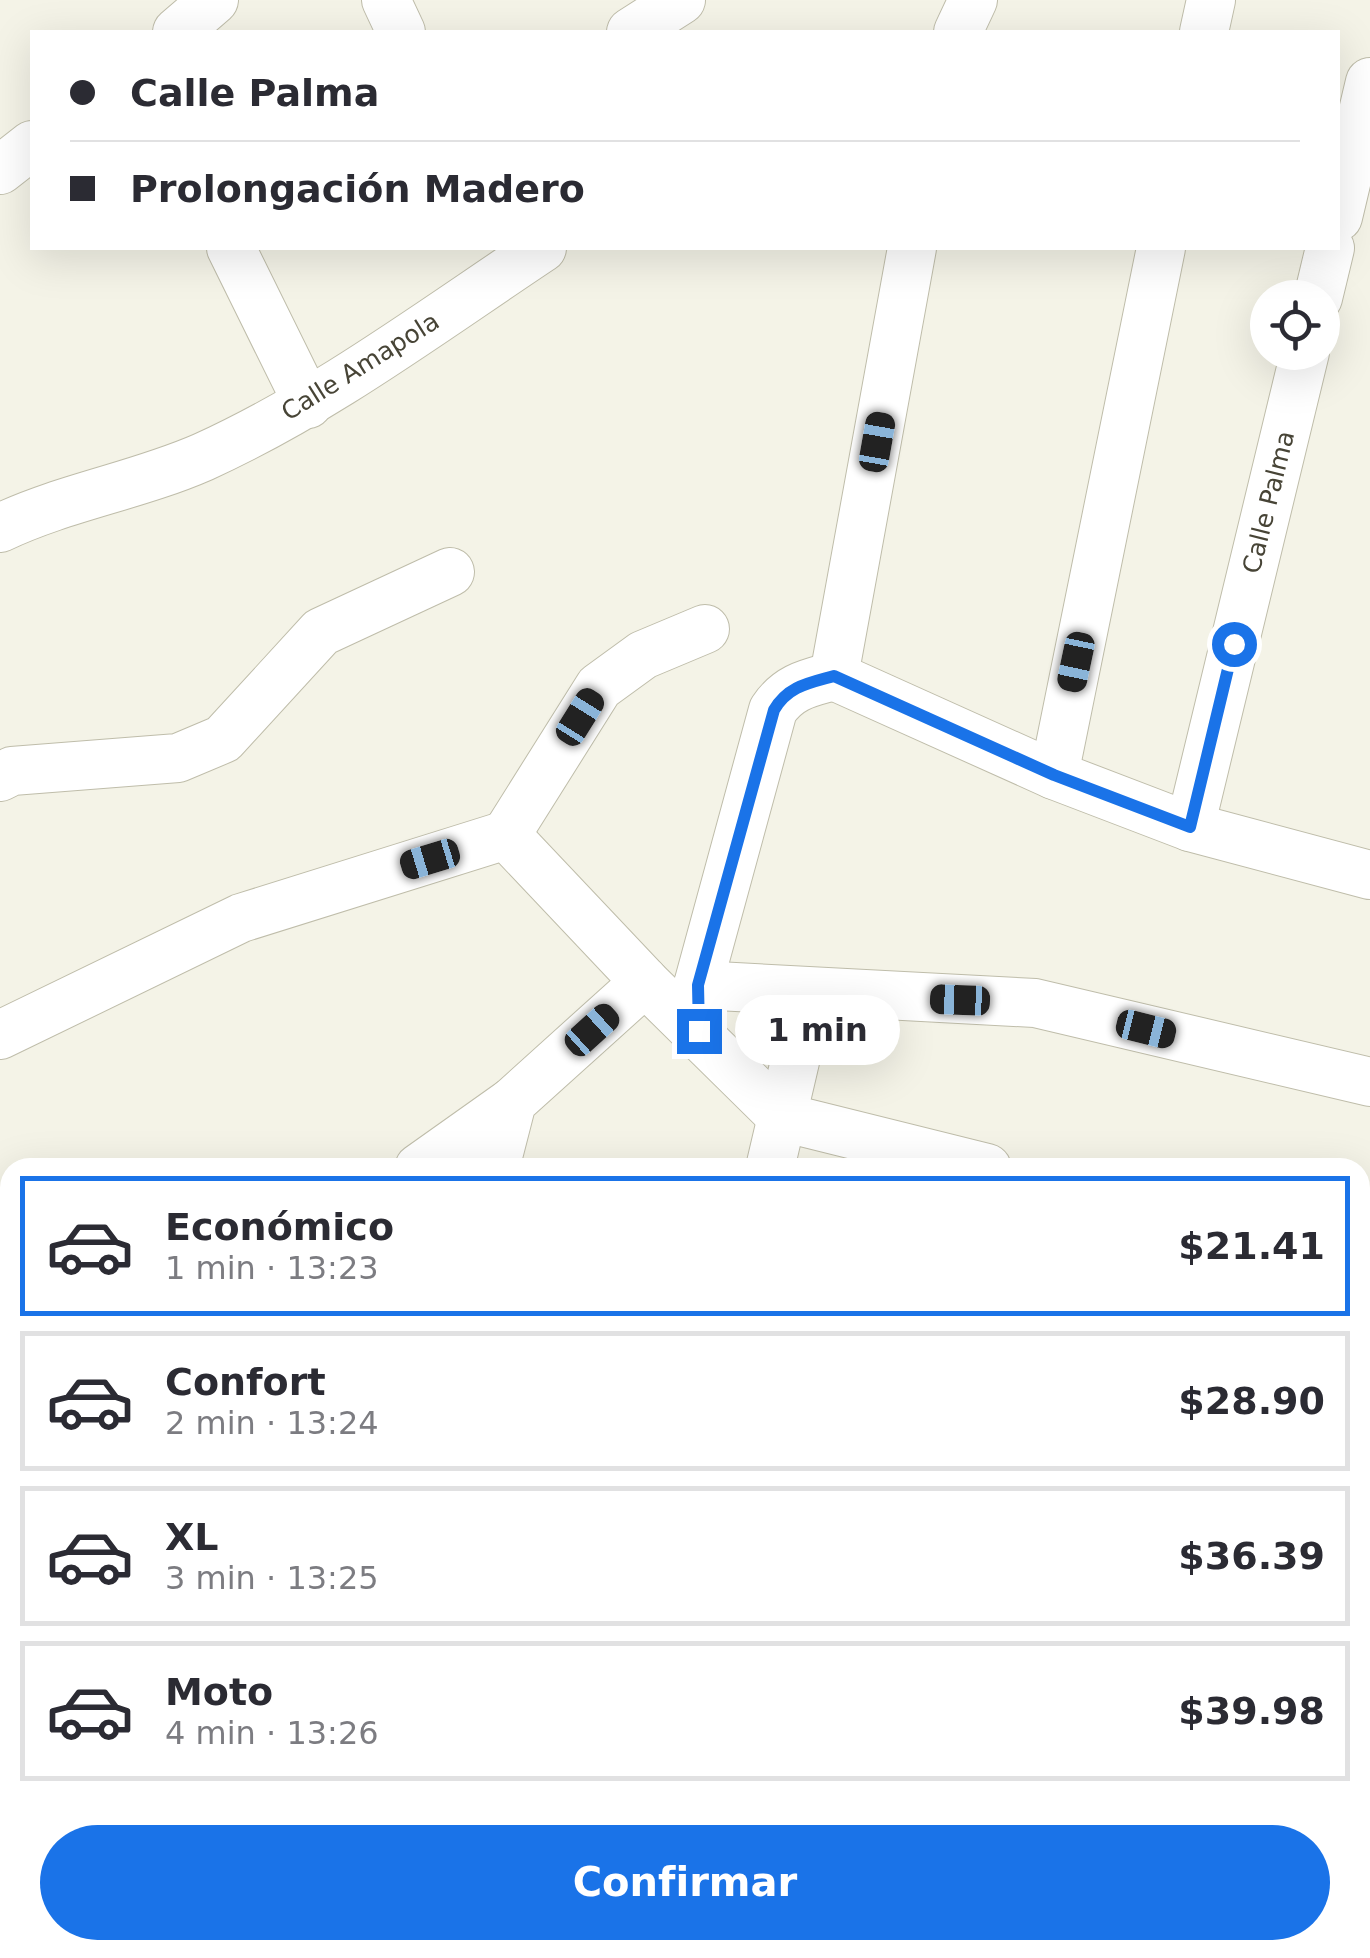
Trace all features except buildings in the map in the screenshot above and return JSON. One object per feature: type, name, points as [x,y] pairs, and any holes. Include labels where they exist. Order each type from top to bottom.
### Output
[{"type":"street","points":[[179,30],[214,0]]},
{"type":"street","points":[[386,0],[401,30]]},
{"type":"street","points":[[634,30],[681,0]]},
{"type":"street","points":[[959,30],[973,0]]},
{"type":"street","points":[[1204,30],[1211,0]]},
{"type":"street","points":[[1340,208],[1370,82]]},
{"type":"street","points":[[0,170],[30,147]]},
{"type":"street","points":[[232,250],[308,404]]},
{"type":"street","points":[[834,676],[912,250]]},
{"type":"street","points":[[1054,775],[1160,250]]},
{"type":"street","points":[[1322,280],[1330,250]]},
{"type":"street","name":"Calle Amapola","points":[[0,528],[39,510],[200,458],[308,404],[521,254]]},
{"type":"street","name":"Calle Palma","points":[[1190,827],[1300,370]]},
{"type":"street","points":[[0,777],[12,771],[178,758],[222,738],[321,632],[450,572]]},
{"type":"street","points":[[0,1035],[242,918],[506,835],[598,687],[642,655],[705,629]]},
{"type":"street","points":[[699,1031],[698,985],[774,710],[783,694],[834,676],[1054,775],[1190,827],[1370,875]]},
{"type":"street","points":[[506,835],[645,982],[782,1117],[947,1158]]},
{"type":"street","points":[[434,1158],[512,1102],[645,982]]},
{"type":"street","points":[[698,985],[1035,1003],[1370,1082]]},
{"type":"street","points":[[772,1158],[811,993]]},
{"type":"street","points":[[497,1158],[512,1102]]},
{"type":"route","points":[[699,1031],[698,985],[774,710],[783,694],[834,676],[1054,775],[1190,827],[1234,644]]}]
